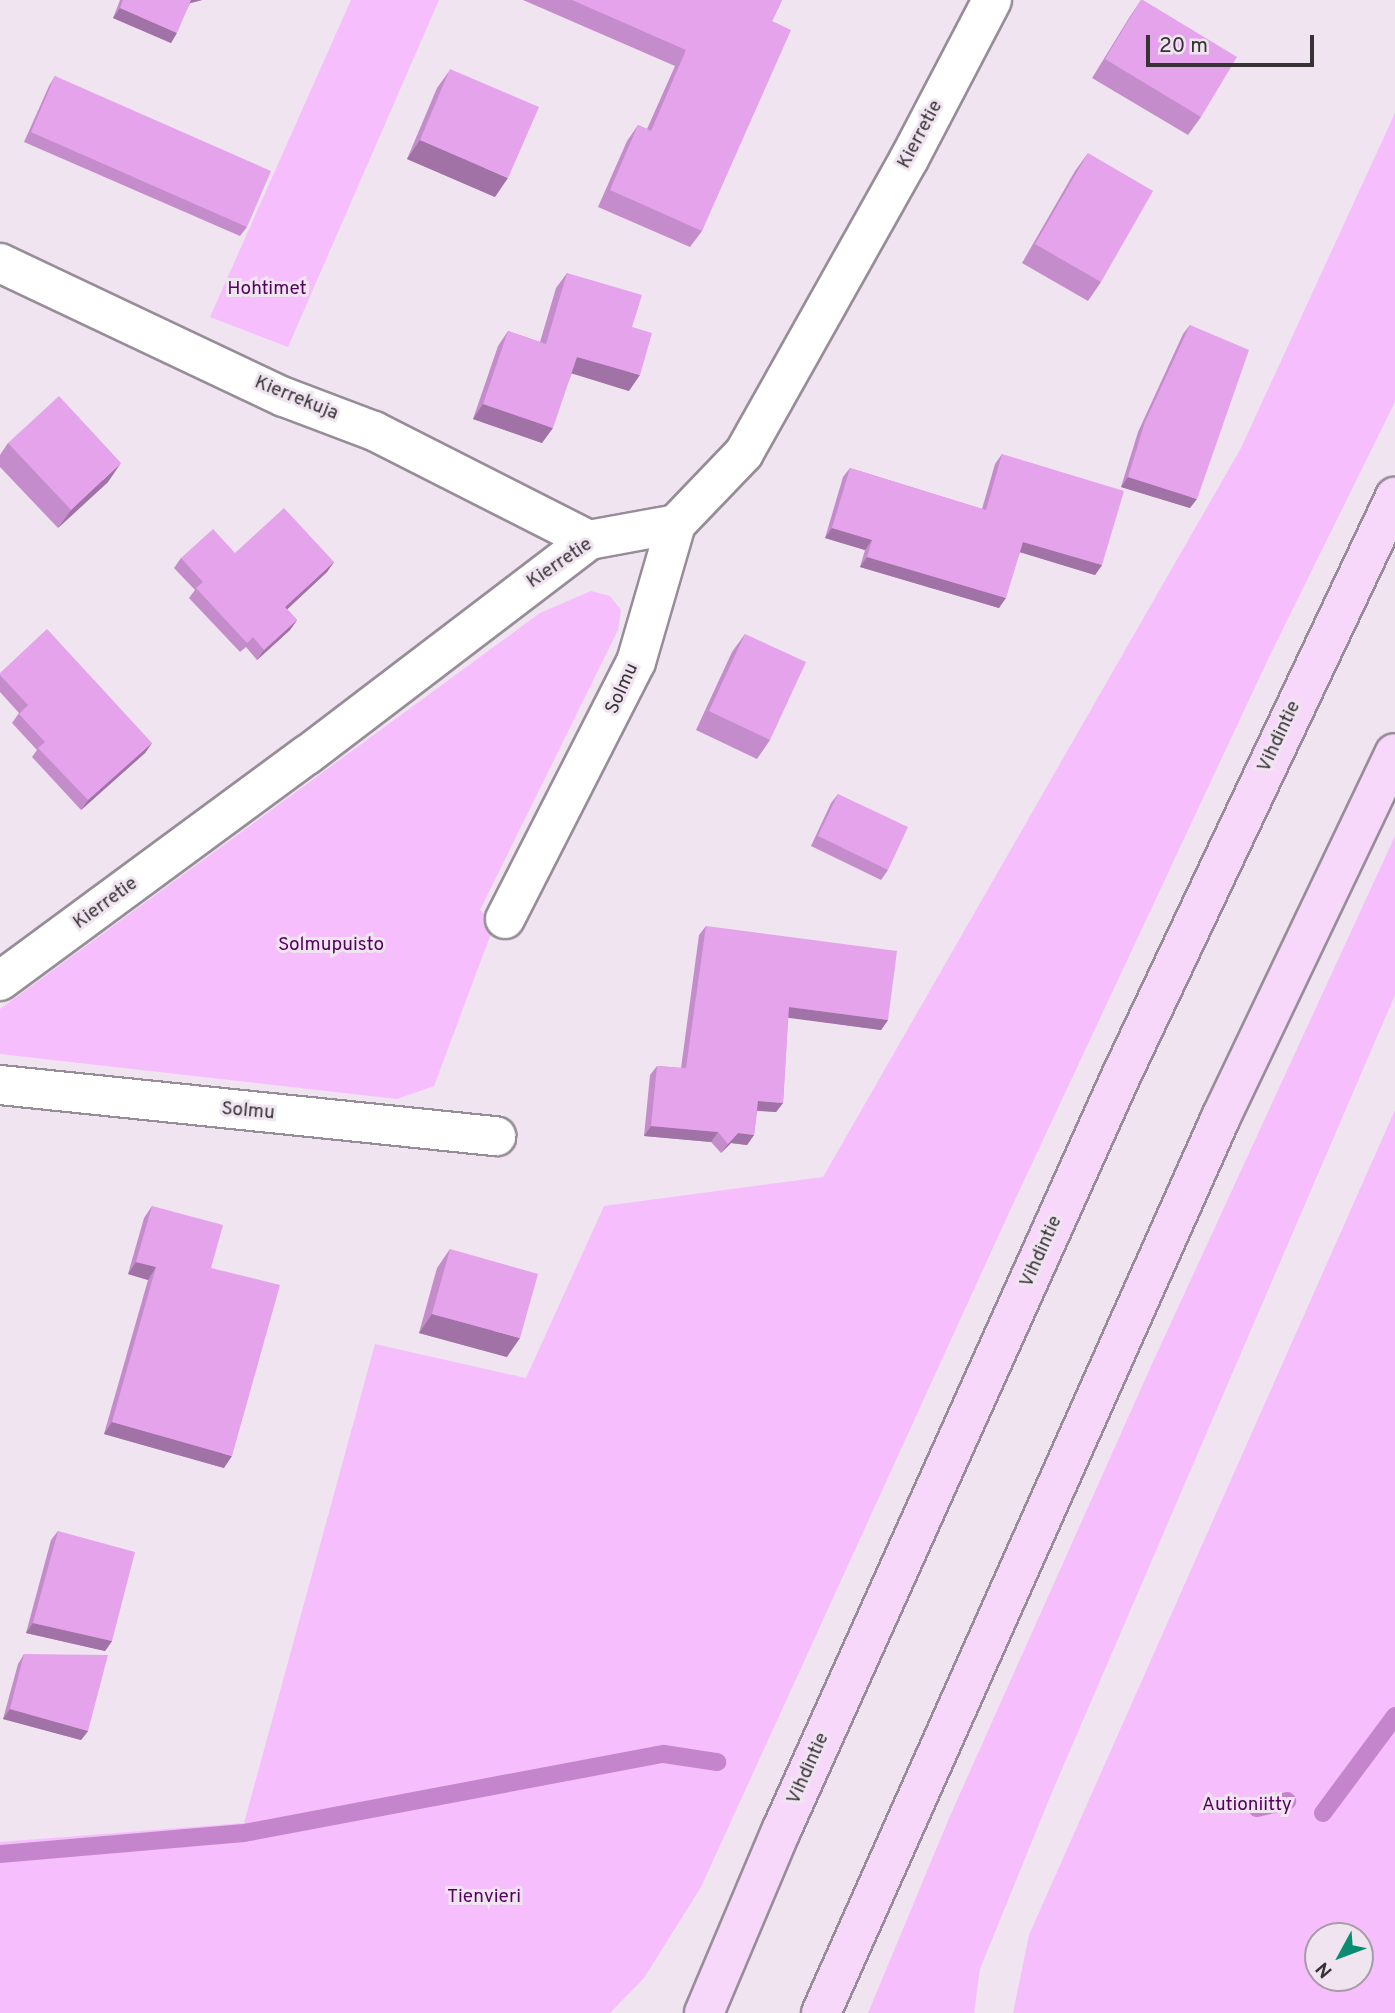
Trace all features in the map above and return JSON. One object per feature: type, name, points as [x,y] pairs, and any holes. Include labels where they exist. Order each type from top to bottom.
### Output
[{"type":"main road","name":"Vihdintie","points":[[704,2013],[781,1832],[1121,1076],[1395,498]]},
{"type":"main road","points":[[821,2013],[1221,1117],[1395,752]]},
{"type":"street","name":"Kierretie","points":[[0,981],[307,755],[589,540],[676,524],[744,453],[909,159],[992,0]]},
{"type":"street","name":"Kierrekuja","points":[[0,263],[284,397],[374,431],[589,540]]},
{"type":"street","name":"Solmu","points":[[505,919],[636,662],[676,524]]},
{"type":"street","name":"Solmu","points":[[0,1085],[496,1136]]},
{"type":"green space","name":"Hohtimet","points":[[351,0],[439,0],[288,347],[210,317]]},
{"type":"green space","name":"Tienvieri","points":[[1395,113],[1395,402],[1270,655],[1007,1217],[701,1887],[644,1978],[610,2013],[0,2013],[0,1842],[244,1823],[375,1344],[526,1378],[604,1206],[823,1177],[1241,448]]},
{"type":"green space","name":"Solmupuisto","points":[[591,591],[610,596],[621,610],[618,630],[480,910],[495,923],[434,1086],[397,1099],[0,1054],[0,1009],[540,613]]},
{"type":"green space","points":[[1395,836],[1395,995],[1050,1797],[980,1969],[974,2013],[868,2013],[950,1816],[1152,1364]]},
{"type":"green space","name":"Autioniitty","points":[[1395,1110],[1395,2013],[1013,2013],[1029,1935]]},
{"type":"building","points":[[123,0],[191,0],[177,33],[120,8]]},
{"type":"building","points":[[572,0],[782,0],[772,21],[791,30],[702,231],[610,190],[638,125],[651,131],[686,50]]},
{"type":"building","points":[[1141,0],[1237,57],[1201,117],[1105,59]]},
{"type":"building","points":[[450,69],[539,107],[508,178],[420,140]]},
{"type":"building","points":[[55,76],[271,171],[247,227],[31,132]]},
{"type":"building","points":[[1088,153],[1153,191],[1101,282],[1035,244]]},
{"type":"building","points":[[567,273],[642,295],[632,327],[652,333],[640,375],[577,357],[553,428],[483,404],[508,331],[546,344]]},
{"type":"building","points":[[1190,325],[1249,350],[1197,499],[1128,477],[1145,422]]},
{"type":"building","points":[[59,396],[121,463],[71,510],[8,443]]},
{"type":"building","points":[[1002,454],[1124,491],[1102,565],[1023,542],[1006,598],[867,557],[872,540],[832,528],[850,468],[986,510]]},
{"type":"building","points":[[284,508],[334,562],[285,607],[297,620],[264,650],[253,637],[247,643],[196,588],[203,582],[181,558],[213,529],[235,553]]},
{"type":"building","points":[[47,629],[152,743],[88,800],[38,748],[45,742],[19,714],[28,705],[0,675]]},
{"type":"building","points":[[745,634],[806,662],[770,740],[709,711]]},
{"type":"building","points":[[838,794],[908,827],[888,870],[818,836]]},
{"type":"building","points":[[706,926],[897,951],[888,1020],[789,1007],[783,1103],[758,1101],[754,1135],[738,1133],[728,1144],[718,1132],[651,1126],[657,1066],[686,1068]]},
{"type":"building","points":[[152,1206],[223,1225],[211,1268],[280,1285],[232,1456],[112,1422],[156,1267],[136,1262]]},
{"type":"building","points":[[450,1249],[538,1274],[520,1338],[432,1314]]},
{"type":"building","points":[[58,1531],[135,1552],[112,1641],[33,1623]]},
{"type":"building","points":[[24,1654],[108,1655],[88,1731],[10,1709]]},
{"type":"waterway","points":[[1323,1813],[1395,1716]]},
{"type":"waterway","points":[[0,1854],[244,1833],[664,1754],[717,1762]]},
{"type":"waterway","points":[[1257,1808],[1287,1801]]}]
